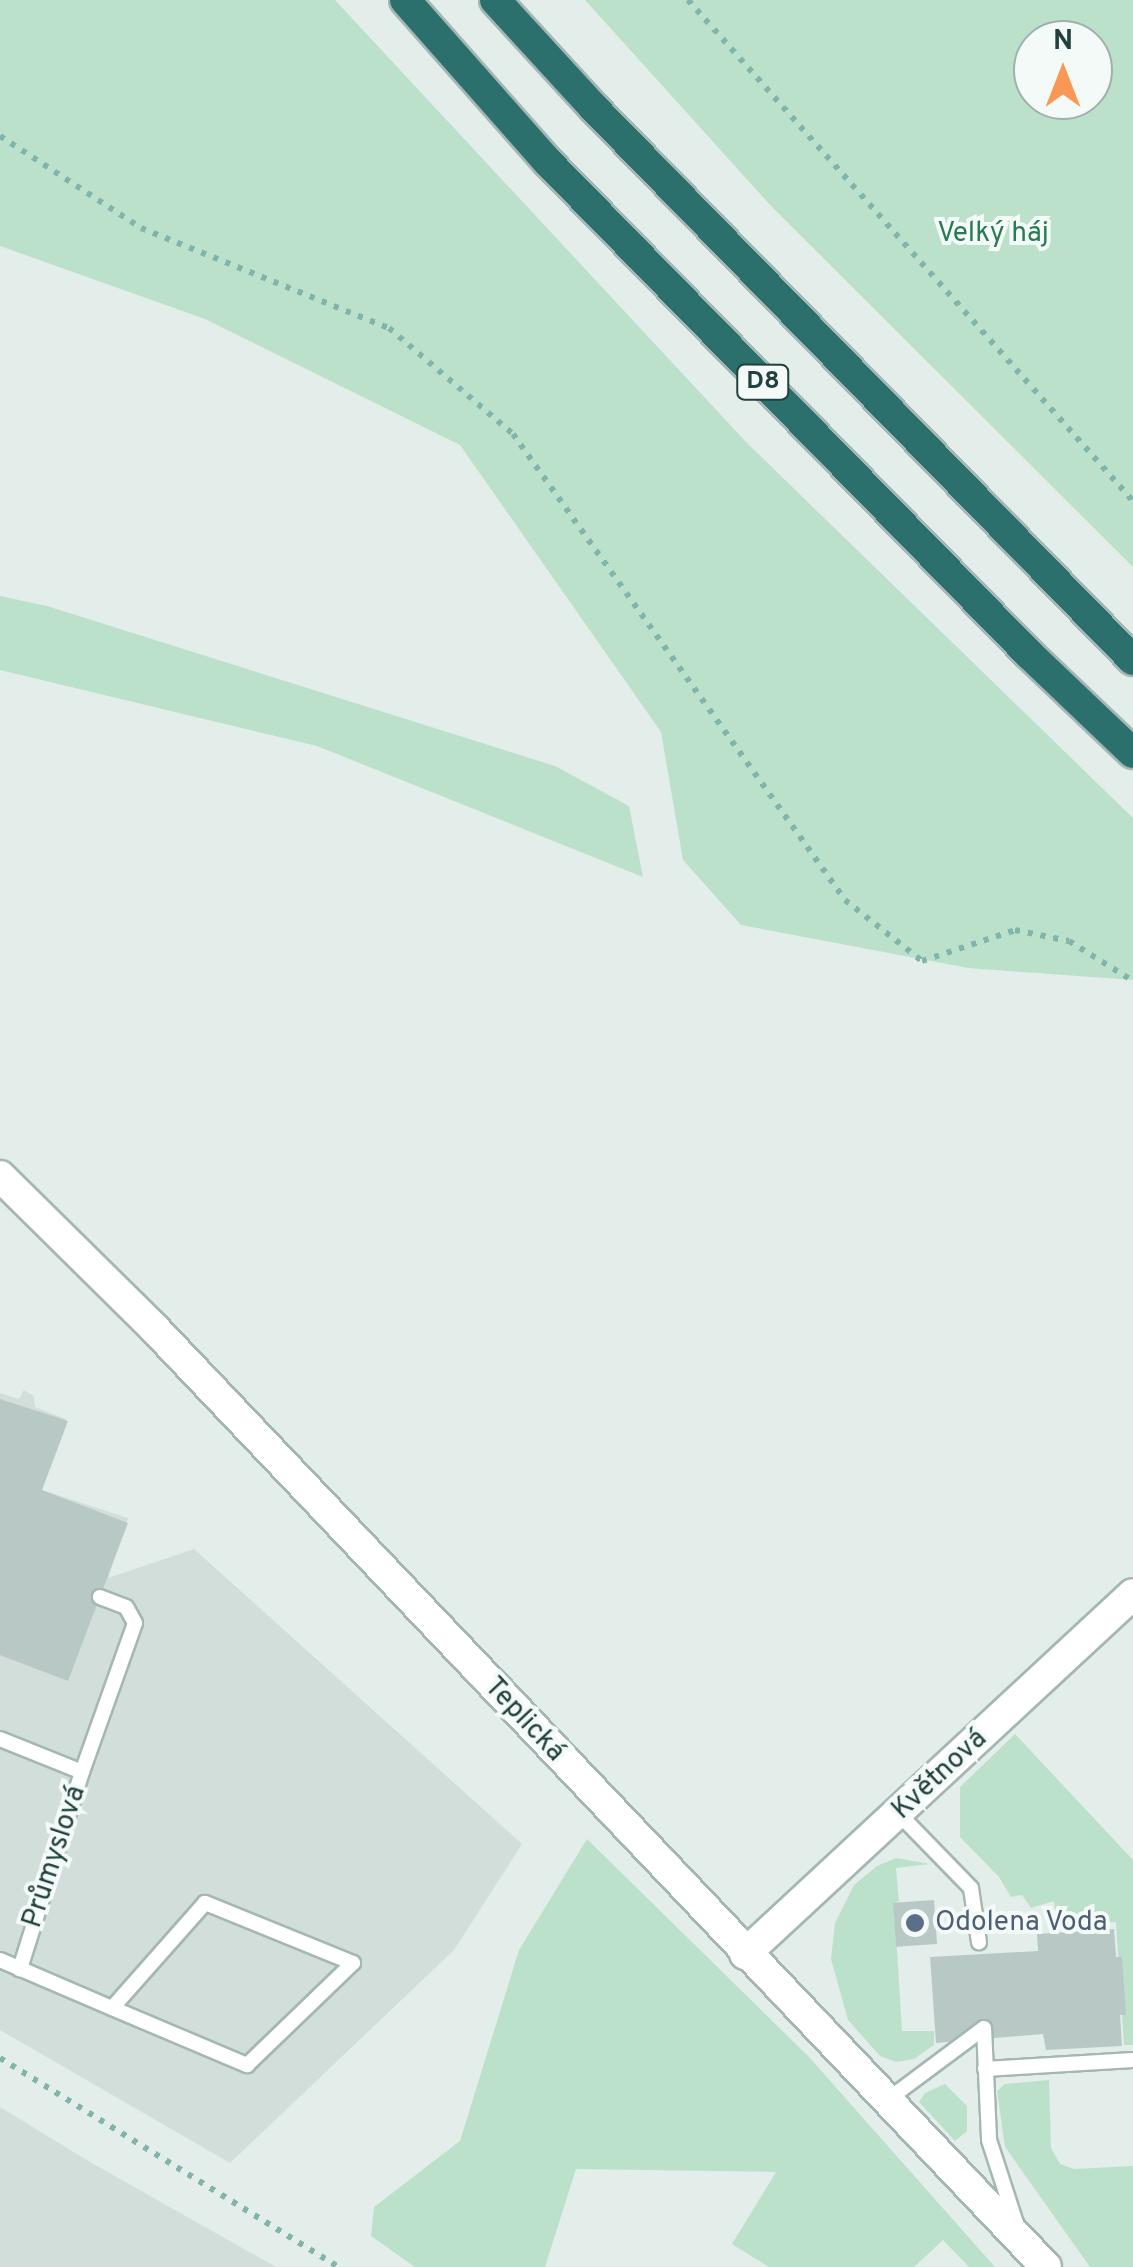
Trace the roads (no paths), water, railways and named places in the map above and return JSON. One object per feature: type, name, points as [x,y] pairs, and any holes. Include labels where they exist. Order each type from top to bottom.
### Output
[{"type":"highway","name":"D8","points":[[405,0],[562,176],[1030,654],[1133,753]]},
{"type":"highway","name":"D8","points":[[495,0],[593,107],[1133,660]]},
{"type":"main road","name":"Teplická","points":[[0,1176],[154,1328],[746,1954],[890,2098],[1046,2267]]},
{"type":"main road","name":"Květnová","points":[[746,1954],[1133,1594]]},
{"type":"lane","points":[[82,1772],[136,1624],[126,1607],[100,1597]]},
{"type":"lane","name":"Průmyslová","points":[[0,1740],[82,1772],[20,1968]]},
{"type":"lane","points":[[899,1814],[971,1888],[979,1942]]},
{"type":"lane","points":[[0,1960],[20,1968],[112,2008],[247,2065],[353,1963],[205,1903],[112,2008]]},
{"type":"lane","points":[[890,2098],[984,2028],[989,2140],[1022,2241]]},
{"type":"lane","points":[[985,2069],[1133,2060]]},
{"type":"place","name":"Odolena Voda","points":[[915,1923]]},
{"type":"park label","name":"Velký háj","points":[[993,234]]}]
